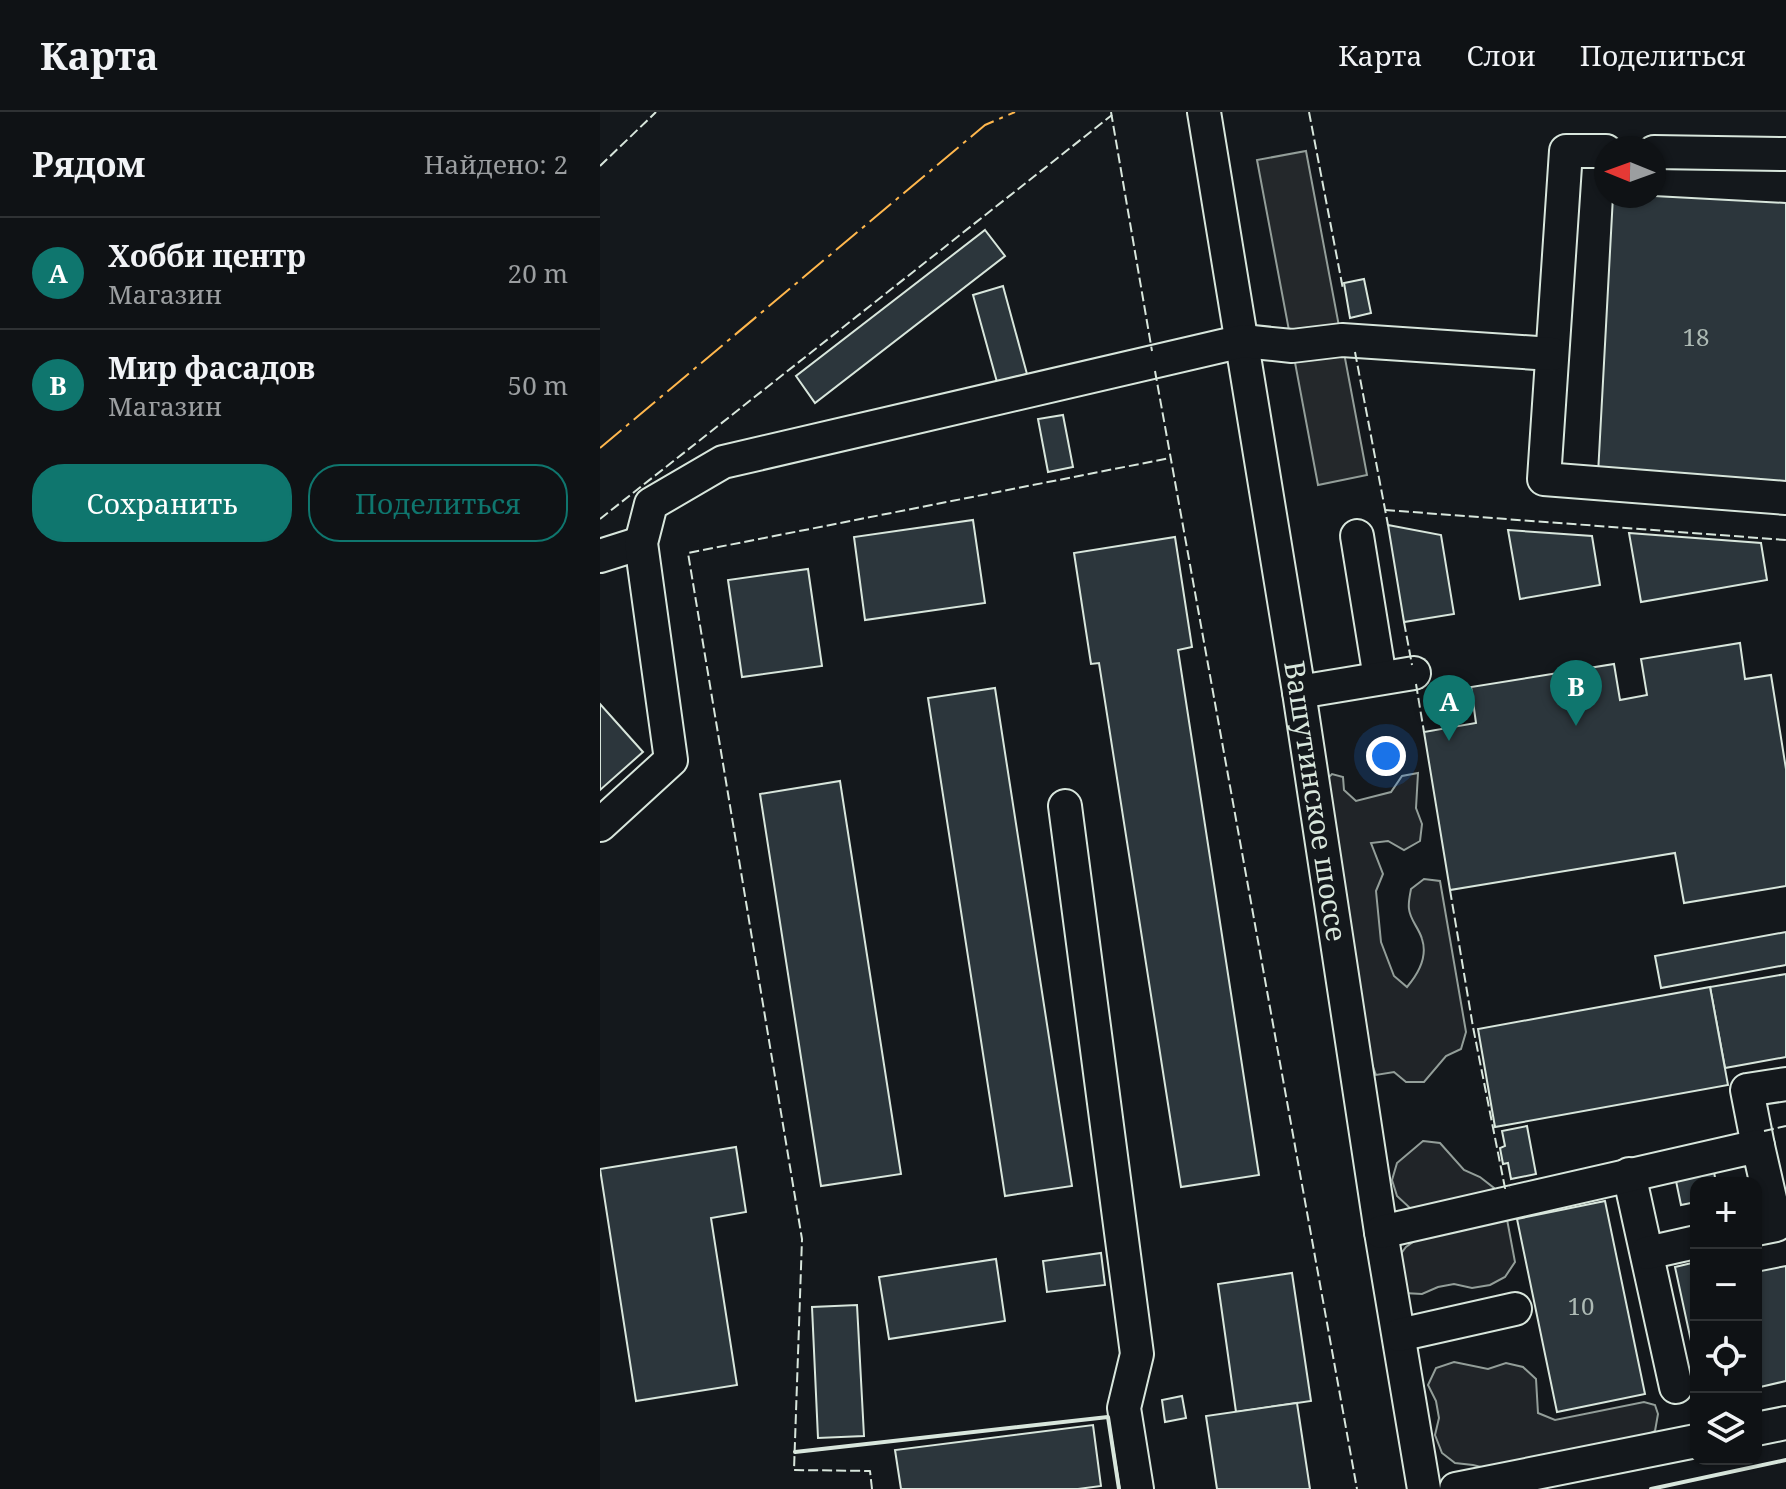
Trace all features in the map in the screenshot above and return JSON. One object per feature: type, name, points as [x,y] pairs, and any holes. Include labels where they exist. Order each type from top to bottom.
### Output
[{"type":"street","name":"Вашутинское шоссе","points":[[1204,112],[1424,1489]]},
{"type":"street","points":[[1594,151],[1566,151],[1544,479],[1786,498]]},
{"type":"street","points":[[1666,152],[1786,154]]},
{"type":"street","points":[[600,825],[671,760],[641,543],[651,504],[723,462],[1243,341],[1292,346],[1342,340],[1552,354]]},
{"type":"street","points":[[1357,536],[1380,678]]},
{"type":"street","points":[[600,556],[641,543]]},
{"type":"street","points":[[1299,692],[1414,673]]},
{"type":"street","points":[[1065,806],[1137,1354],[1124,1408],[1137,1489]]},
{"type":"street","points":[[1762,1228],[1776,1225],[1747,1090],[1786,1084]]},
{"type":"street","points":[[1381,1232],[1758,1146]]},
{"type":"street","points":[[1629,1174],[1676,1387]]},
{"type":"street","points":[[1647,1253],[1690,1243]]},
{"type":"street","points":[[1399,1335],[1515,1309]]},
{"type":"street","points":[[1762,1428],[1786,1423]]},
{"type":"street","points":[[1456,1489],[1690,1442]]},
{"type":"shaded area","points":[[1306,151],[1367,475],[1318,485],[1257,160]]},
{"type":"shaded area","points":[[1418,773],[1416,808],[1422,824],[1420,841],[1404,850],[1388,841],[1371,843],[1383,874],[1376,891],[1381,942],[1394,976],[1407,987],[1419,970],[1424,952],[1421,935],[1410,913],[1411,889],[1424,879],[1440,881],[1466,1032],[1461,1049],[1446,1056],[1424,1082],[1406,1082],[1394,1072],[1376,1075],[1370,1059],[1323,783],[1332,774],[1343,777],[1344,790],[1356,801],[1391,792],[1402,776]]},
{"type":"shaded area","points":[[1423,1141],[1440,1143],[1464,1170],[1494,1188],[1506,1214],[1515,1262],[1505,1277],[1490,1285],[1472,1288],[1454,1284],[1422,1294],[1404,1293],[1396,1260],[1406,1247],[1420,1237],[1423,1220],[1397,1196],[1392,1180],[1397,1163]]},
{"type":"shaded area","points":[[1454,1362],[1488,1369],[1506,1363],[1523,1367],[1536,1379],[1538,1413],[1555,1420],[1644,1402],[1655,1405],[1658,1414],[1655,1431],[1640,1439],[1489,1469],[1455,1463],[1442,1453],[1435,1435],[1439,1418],[1436,1401],[1428,1385],[1436,1368]]},
{"type":"building","points":[[1666,197],[1786,203],[1786,484],[1598,474],[1612,208],[1666,208]]},
{"type":"building","points":[[985,230],[1005,256],[815,403],[796,376]]},
{"type":"building","points":[[1364,279],[1371,313],[1350,318],[1344,283]]},
{"type":"building","points":[[1003,286],[1027,374],[997,382],[973,295]]},
{"type":"building","points":[[1063,415],[1073,467],[1048,472],[1038,419]]},
{"type":"building","points":[[973,520],[985,603],[865,620],[854,537]]},
{"type":"building","points":[[1388,525],[1441,535],[1454,614],[1404,622]]},
{"type":"building","points":[[1508,530],[1592,536],[1600,585],[1520,599]]},
{"type":"building","points":[[1629,533],[1761,543],[1767,580],[1641,602]]},
{"type":"building","points":[[1175,537],[1192,647],[1178,650],[1259,1175],[1181,1187],[1099,663],[1091,664],[1074,553]]},
{"type":"building","points":[[808,569],[822,666],[742,677],[728,580]]},
{"type":"building","points":[[1740,643],[1745,679],[1771,675],[1786,769],[1786,886],[1684,903],[1675,853],[1450,890],[1424,732],[1476,723],[1471,687],[1614,664],[1620,700],[1647,695],[1641,659]]},
{"type":"building","points":[[995,688],[1072,1186],[1005,1196],[928,698]]},
{"type":"building","points":[[600,704],[643,752],[600,790]]},
{"type":"building","points":[[840,781],[901,1174],[821,1186],[760,794]]},
{"type":"building","points":[[1786,932],[1786,965],[1661,988],[1655,956]]},
{"type":"building","points":[[1786,974],[1786,1057],[1725,1068],[1710,987]]},
{"type":"building","points":[[1710,987],[1728,1085],[1495,1127],[1478,1029]]},
{"type":"building","points":[[1527,1126],[1536,1174],[1511,1179],[1508,1163],[1503,1164],[1500,1148],[1505,1146],[1502,1131]]},
{"type":"building","points":[[736,1147],[746,1212],[711,1218],[737,1385],[636,1401],[600,1169]]},
{"type":"building","points":[[1714,1172],[1715,1177],[1693,1177]]},
{"type":"building","points":[[1690,1178],[1690,1203],[1681,1205],[1676,1181]]},
{"type":"building","points":[[1605,1201],[1645,1394],[1557,1412],[1517,1219]]},
{"type":"building","points":[[1101,1253],[1105,1285],[1047,1292],[1043,1261]]},
{"type":"building","points":[[996,1259],[1005,1321],[889,1339],[879,1277]]},
{"type":"building","points":[[1690,1263],[1690,1336],[1675,1267]]},
{"type":"building","points":[[1786,1266],[1786,1381],[1762,1387],[1762,1321],[1762,1271]]},
{"type":"building","points":[[1292,1273],[1311,1401],[1236,1412],[1218,1284]]},
{"type":"building","points":[[857,1305],[864,1436],[818,1438],[812,1307]]},
{"type":"building","points":[[1182,1396],[1186,1418],[1165,1422],[1162,1400]]},
{"type":"building","points":[[1297,1403],[1310,1489],[1217,1489],[1206,1416]]},
{"type":"building","points":[[1093,1425],[1101,1486],[1078,1489],[901,1489],[895,1450]]},
{"type":"fence","points":[[600,166],[656,112]]},
{"type":"fence","points":[[1111,112],[1152,351]]},
{"type":"fence","points":[[1309,112],[1343,289]]},
{"type":"fence","points":[[600,519],[1112,115]]},
{"type":"fence","points":[[1355,352],[1388,525]]},
{"type":"fence","points":[[1155,371],[1357,1489]]},
{"type":"fence","points":[[872,1489],[870,1471],[794,1470],[802,1239],[688,553],[1170,458]]},
{"type":"fence","points":[[1385,510],[1786,540]]},
{"type":"fence","points":[[1404,622],[1412,665]]},
{"type":"fence","points":[[1416,684],[1424,732]]},
{"type":"fence","points":[[1450,890],[1505,1188],[1510,1187]]},
{"type":"fence","points":[[1764,1131],[1786,1126]]},
{"type":"wall","points":[[795,1452],[1108,1417],[1119,1489]]},
{"type":"wall","points":[[1651,1489],[1786,1460]]},
{"type":"power","points":[[600,448],[985,125],[1015,112]]},
{"type":"place","name":"Мир фасадов","points":[[1576,726]]},
{"type":"place","name":"Хобби центр","points":[[1449,741]]}]
